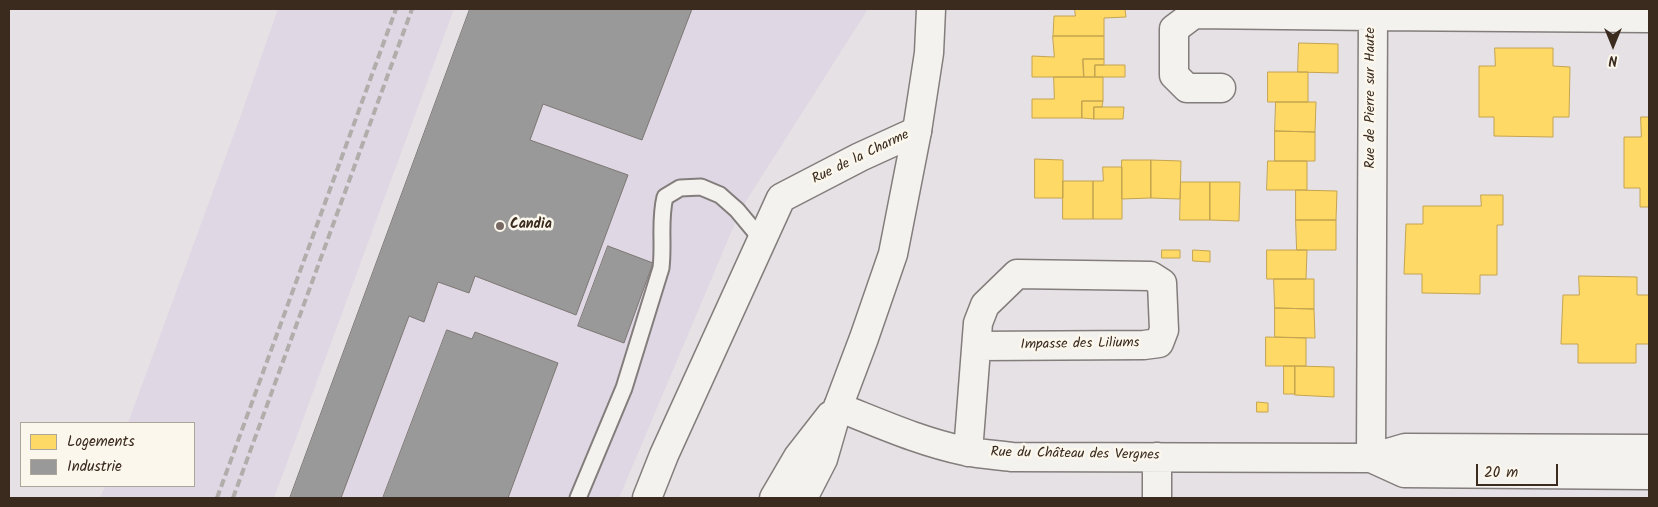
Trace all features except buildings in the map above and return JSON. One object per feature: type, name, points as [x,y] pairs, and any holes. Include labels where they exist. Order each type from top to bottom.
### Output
[{"type":"street","points":[[917,131],[928,53],[931,9]]},
{"type":"street","points":[[928,53],[950,9]]},
{"type":"street","points":[[1221,88],[1187,88],[1174,75],[1174,29],[1194,14],[1373,16]]},
{"type":"street","name":"Rue de Pierre sur Haute","points":[[1371,458],[1373,16],[1642,15]]},
{"type":"street","name":"Rue de la Charme","points":[[646,498],[781,198],[860,157],[917,131]]},
{"type":"street","name":"Rue de la Charme","points":[[803,498],[822,459],[838,407],[893,254],[917,131]]},
{"type":"street","name":"Impasse des Liliums","points":[[968,452],[978,323],[985,305],[1017,274],[1152,276],[1162,283],[1164,330],[1158,343],[1144,345],[977,346]]},
{"type":"street","points":[[774,498],[798,457],[838,407]]},
{"type":"street","name":"Rue du Château des Vergnes","points":[[838,407],[911,436],[968,452],[1012,457],[1371,458],[1406,448],[1649,449]]},
{"type":"street","points":[[1157,457],[1157,498]]},
{"type":"street","name":"Rue du Château des Vergnes","points":[[1371,458],[1404,473],[1649,475]]},
{"type":"lane","points":[[578,498],[624,388],[661,268],[663,249],[662,210],[665,197],[680,188],[701,187],[720,195],[737,210],[762,240]]},
{"type":"shaded area","points":[[278,9],[454,9],[274,498],[100,498],[105,487],[195,487],[195,422],[128,422]]},
{"type":"shaded area","points":[[470,9],[868,9],[741,209],[619,498],[290,498]]},
{"type":"railway","points":[[217,498],[396,9]]},
{"type":"railway","points":[[233,498],[412,9]]},
{"type":"place","name":"Candia","points":[[500,226]]}]
